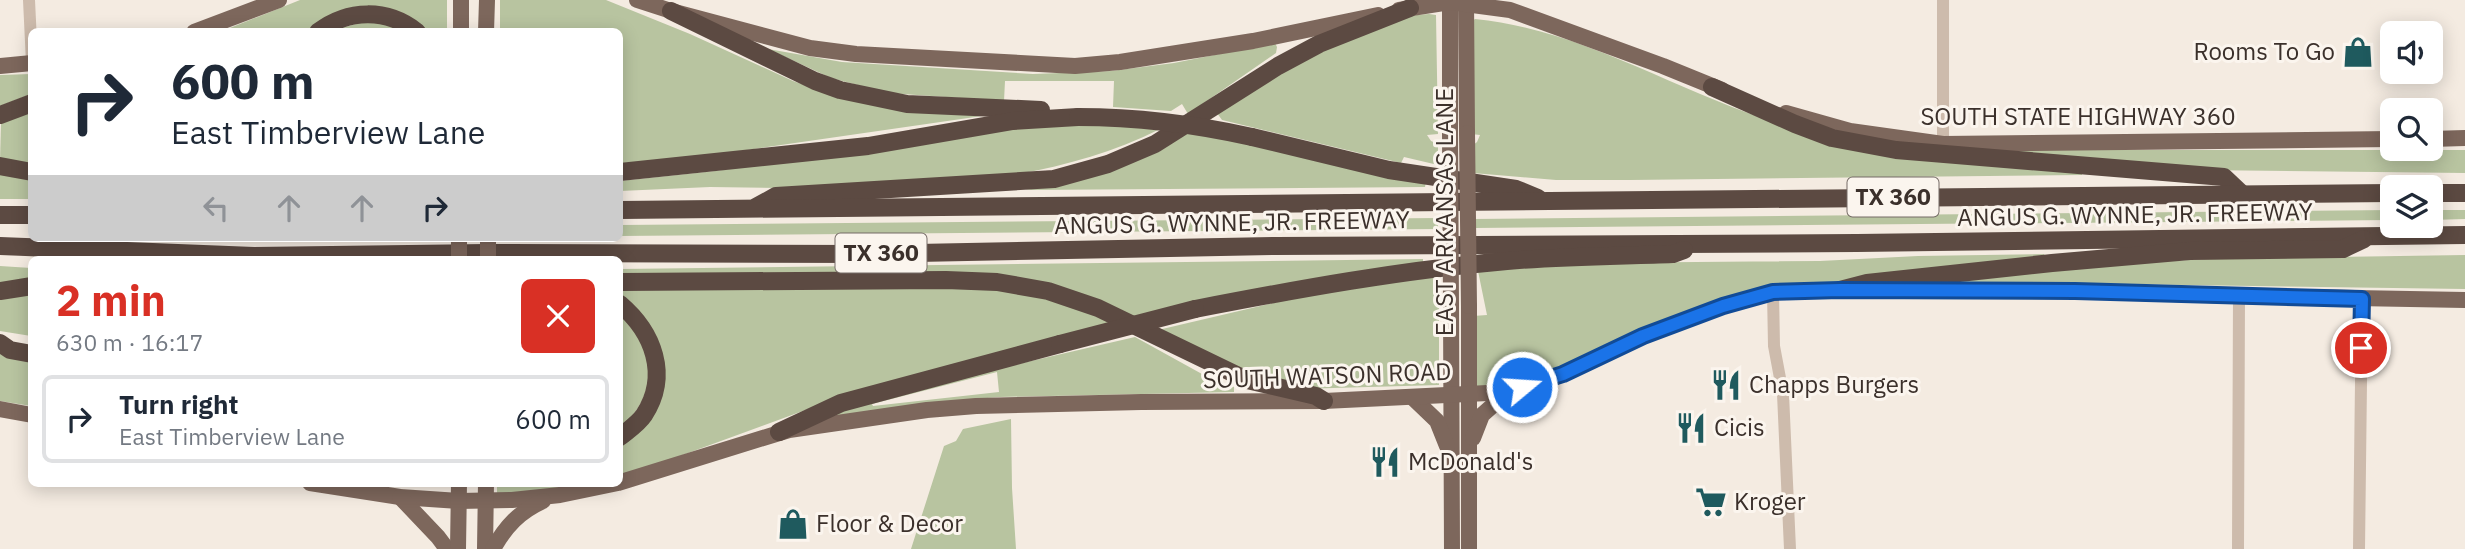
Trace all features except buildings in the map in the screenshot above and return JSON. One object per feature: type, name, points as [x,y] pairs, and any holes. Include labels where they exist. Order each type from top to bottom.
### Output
[{"type":"highway","points":[[753,208],[776,196],[1054,179],[1108,163],[1155,144],[1278,66],[1319,44],[1416,4]]},
{"type":"highway","points":[[671,11],[815,82],[840,90],[907,104],[1048,110],[1078,117]]},
{"type":"highway","points":[[325,28],[337,21],[364,14],[388,17],[411,28]]},
{"type":"highway","points":[[1712,87],[1832,138],[1896,150],[2224,177],[2242,194]]},
{"type":"highway","points":[[0,115],[28,104]]},
{"type":"highway","points":[[623,172],[868,146],[1013,121],[1078,117],[1152,120],[1204,127],[1389,170],[1516,188],[1544,201]]},
{"type":"highway","points":[[0,166],[28,171]]},
{"type":"highway","name":"ANGUS G. WYNNE, JR. FREEWAY","points":[[623,210],[2380,193]]},
{"type":"highway","points":[[2443,193],[2465,193]]},
{"type":"highway","points":[[0,215],[28,215]]},
{"type":"highway","points":[[1840,290],[1867,283],[2126,256],[2190,251],[2343,249],[2371,235]]},
{"type":"highway","name":"ANGUS G. WYNNE, JR. FREEWAY","points":[[310,256],[486,253],[866,254],[1276,246],[2085,241],[2465,235]]},
{"type":"highway","points":[[779,432],[841,403],[1195,309],[1302,288],[1429,269],[1509,261],[1673,254],[1704,242]]},
{"type":"highway","name":"ANGUS G. WYNNE, JR. FREEWAY","points":[[0,246],[228,256]]},
{"type":"highway","points":[[623,282],[979,280],[1048,291],[1098,308],[1247,380],[1315,396],[1324,401]]},
{"type":"highway","points":[[0,291],[28,287]]},
{"type":"highway","points":[[623,307],[647,334],[656,367],[654,390],[643,416],[623,434]]},
{"type":"highway","points":[[0,342],[12,340],[28,343]]},
{"type":"highway","points":[[0,342],[10,350],[28,353]]},
{"type":"main road","points":[[202,28],[253,4],[279,0]]},
{"type":"main road","points":[[461,0],[461,28]]},
{"type":"main road","points":[[486,0],[486,28]]},
{"type":"main road","points":[[637,0],[810,48],[856,54],[1074,66],[1121,62],[1253,41],[1416,4],[1450,1]]},
{"type":"main road","points":[[1492,0],[1510,10]]},
{"type":"main road","name":"SOUTH STATE HIGHWAY 360","points":[[1450,1],[1510,10],[1651,61],[1764,107],[1850,131],[1943,144],[2380,139]]},
{"type":"main road","name":"EAST ARKANSAS LANE","points":[[1450,1],[1452,549]]},
{"type":"main road","name":"EAST ARKANSAS LANE","points":[[1467,2],[1469,549]]},
{"type":"main road","points":[[0,66],[28,63]]},
{"type":"main road","points":[[2443,139],[2465,138]]},
{"type":"main road","name":"SOUTH WATSON ROAD","points":[[623,481],[779,432],[928,410],[976,406],[1324,401],[1508,392],[1563,374],[1643,336],[1723,306],[1773,292],[2075,291],[2465,300]]},
{"type":"main road","points":[[1469,454],[1482,415],[1508,392]]},
{"type":"main road","points":[[1413,398],[1442,428],[1451,464]]},
{"type":"main road","points":[[0,409],[28,414]]},
{"type":"main road","name":"SOUTH WATSON ROAD","points":[[336,487],[400,497],[485,501],[559,495],[598,487]]},
{"type":"main road","points":[[458,549],[459,487]]},
{"type":"main road","points":[[485,549],[486,487]]},
{"type":"main road","points":[[494,549],[506,527],[517,516],[559,495]]},
{"type":"main road","points":[[400,497],[447,549]]},
{"type":"street","points":[[29,0],[30,28]]},
{"type":"street","points":[[1943,144],[1944,0]]},
{"type":"street","points":[[1773,292],[1774,346],[1783,394],[1790,549]]},
{"type":"street","points":[[2238,549],[2239,296]]},
{"type":"street","points":[[2360,549],[2362,299]]},
{"type":"green space","points":[[300,0],[447,0],[447,28],[420,28],[403,16],[317,24],[312,28],[230,28]]},
{"type":"green space","points":[[500,0],[606,0],[690,34],[793,81],[844,99],[982,116],[659,162],[623,163],[623,28],[500,28]]},
{"type":"green space","points":[[1436,15],[1438,134],[1427,135],[1431,141],[1438,144],[1438,165],[1404,157],[1401,163],[1222,120],[1217,113],[1295,60],[1406,16]]},
{"type":"green space","points":[[374,19],[397,28],[341,28]]},
{"type":"green space","points":[[1475,19],[1516,25],[1556,36],[1748,113],[1798,129],[2082,170],[2082,175],[1556,180],[1473,173],[1473,145],[1480,135],[1471,134],[1471,22]]},
{"type":"green space","points":[[1275,43],[1276,53],[1188,114],[1182,104],[1171,111],[1113,107],[1114,81],[1005,81],[1004,101],[888,93],[831,78],[768,49],[842,62],[1033,74],[1111,71],[1174,63]]},
{"type":"green space","points":[[28,74],[28,95],[0,106],[0,75]]},
{"type":"green space","points":[[28,109],[28,167],[0,161],[1,123]]},
{"type":"green space","points":[[1108,124],[1160,129],[1090,157],[1018,174],[780,188],[710,187],[623,191],[623,181],[715,171],[1004,129]]},
{"type":"green space","points":[[1188,132],[1426,181],[1425,187],[1025,190],[1044,187]]},
{"type":"green space","points":[[1989,150],[2380,150],[2380,161],[2443,161],[2443,150],[2465,150],[2465,173],[2198,170]]},
{"type":"green space","points":[[0,173],[28,179],[28,199],[0,199]]},
{"type":"green space","points":[[2380,210],[2380,220],[1474,228],[1473,219]]},
{"type":"green space","points":[[2443,210],[2465,210],[2465,219],[2443,220]]},
{"type":"green space","points":[[1438,218],[1438,229],[623,236],[623,225]]},
{"type":"green space","points":[[2044,254],[2047,259],[1757,291],[1558,369],[1515,382],[1474,388],[1473,316],[1487,315],[1478,271],[1585,263],[1820,261]]},
{"type":"green space","points":[[2465,255],[2465,289],[2048,283],[1906,285],[2047,268],[2206,259]]},
{"type":"green space","points":[[1423,259],[1423,264],[1132,319],[1072,293],[623,277],[623,269]]},
{"type":"green space","points":[[0,266],[28,268],[28,282],[0,287]]},
{"type":"green space","points":[[1439,273],[1439,385],[1298,389],[1268,383],[1158,330],[1341,287]]},
{"type":"green space","points":[[988,288],[1056,301],[1115,323],[830,401],[658,464],[623,474],[623,440],[627,438],[660,366],[623,306],[623,289]]},
{"type":"green space","points":[[28,292],[28,336],[0,331],[0,298]]},
{"type":"green space","points":[[623,316],[639,333],[649,373],[645,393],[635,412],[623,426]]},
{"type":"green space","points":[[1135,337],[1202,374],[1234,387],[1234,392],[1000,397],[937,402],[815,421],[901,391]],"holes":[[[997,372],[999,392],[873,406],[872,404]]]},
{"type":"green space","points":[[0,352],[28,361],[28,406],[0,401]]},
{"type":"green space","points":[[1011,419],[1016,549],[911,549],[944,446],[956,441],[963,429]]},
{"type":"green space","points":[[497,487],[564,487],[547,490],[497,494]]},
{"type":"place","name":"Rooms To Go","points":[[2358,52]]},
{"type":"place","name":"Chapps Burgers","points":[[1726,385]]},
{"type":"place","name":"Cicis","points":[[1691,428]]},
{"type":"place","name":"McDonald's","points":[[1385,462]]},
{"type":"place","name":"Kroger","points":[[1711,502]]},
{"type":"place","name":"Floor & Decor","points":[[793,524]]},
{"type":"route","points":[[1522,387],[1563,374],[1643,336],[1723,306],[1773,292],[2075,291],[2362,299],[2361,348]]}]
